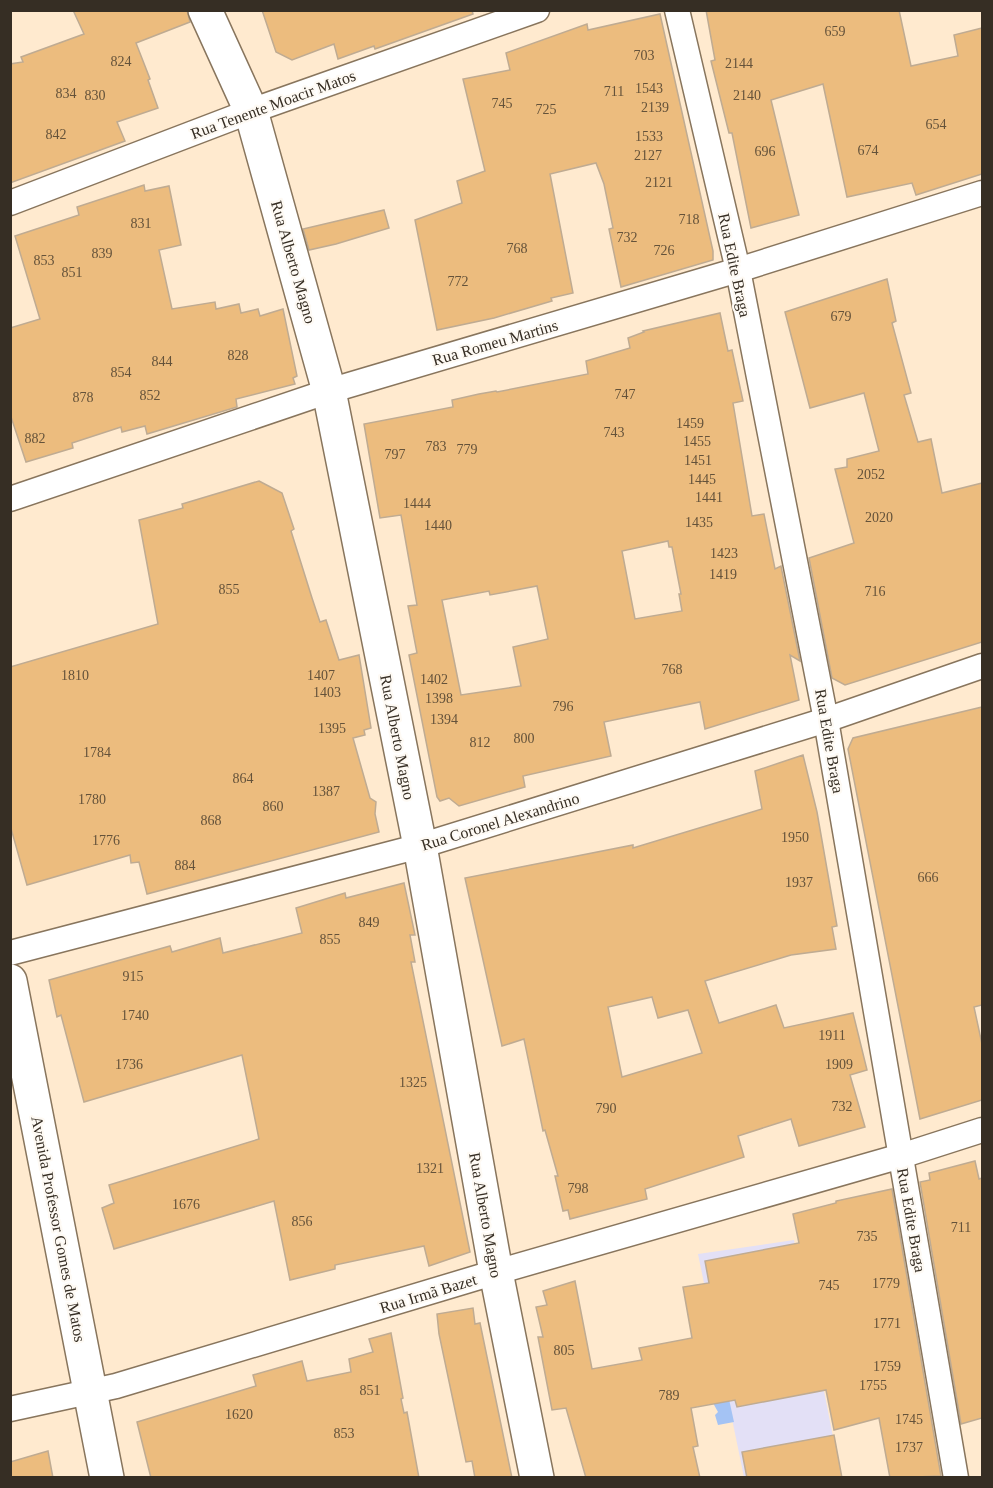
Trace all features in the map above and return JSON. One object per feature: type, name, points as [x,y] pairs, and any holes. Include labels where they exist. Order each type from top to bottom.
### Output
[{"type":"main road","name":"Rua Alberto Magno","points":[[205,10],[251,111],[329,391],[420,846],[496,1272],[537,1478]]},
{"type":"main road","name":"Avenida Professor Gomes de Matos","points":[[10,981],[107,1478]]},
{"type":"street","name":"Rua Tenente Moacir Matos","points":[[10,203],[251,111],[537,10]]},
{"type":"street","name":"Rua Edite Braga","points":[[677,10],[738,270],[826,720],[956,1478]]},
{"type":"street","name":"Rua Romeu Martins","points":[[10,499],[329,391],[738,270],[982,193]]},
{"type":"street","name":"Rua Coronel Alexandrino","points":[[10,953],[420,846],[826,720],[982,666]]},
{"type":"street","name":"Rua Irmã Bazet","points":[[10,1409],[90,1393],[496,1272],[901,1156],[982,1130]]},
{"type":"shaded area","points":[[794,1240],[841,1477],[744,1477],[698,1254]]},
{"type":"water","points":[[727,1390],[734,1422],[718,1425],[715,1415],[718,1412],[713,1403]]},
{"type":"building","points":[[73,10],[187,10],[190,22],[136,43],[158,108],[117,122],[125,141],[10,183],[10,64],[23,62],[21,57],[84,34]]},
{"type":"building","points":[[262,10],[472,10],[473,14],[375,49],[374,46],[338,59],[334,44],[292,60],[276,52]]},
{"type":"building","points":[[706,10],[899,10],[911,66],[958,56],[954,35],[982,28],[982,174],[916,195],[912,183],[847,197],[823,84],[771,100],[799,215],[751,228],[732,133],[729,133],[711,61],[715,60]]},
{"type":"building","points":[[660,14],[713,251],[713,260],[621,287],[609,229],[613,228],[604,184],[596,163],[550,174],[573,293],[551,298],[552,301],[494,318],[437,330],[415,220],[462,203],[457,181],[485,171],[463,79],[510,70],[506,53],[587,24],[588,30]]},
{"type":"building","points":[[144,185],[145,191],[169,186],[181,245],[159,250],[172,309],[215,302],[216,309],[239,304],[241,313],[258,309],[260,316],[283,309],[297,376],[293,378],[295,384],[236,399],[237,407],[147,434],[145,426],[122,432],[121,427],[72,443],[73,448],[26,462],[10,414],[10,328],[40,319],[15,236],[79,215],[77,207]]},
{"type":"building","points":[[384,210],[389,228],[309,250],[303,229]]},
{"type":"building","points":[[887,279],[896,321],[892,323],[911,393],[904,395],[918,442],[931,439],[942,493],[982,483],[982,642],[845,685],[832,678],[809,558],[854,543],[835,469],[847,467],[847,459],[879,451],[864,393],[810,408],[785,312]]},
{"type":"building","points":[[720,313],[728,351],[732,350],[743,401],[733,403],[752,516],[764,514],[775,569],[781,566],[800,661],[790,655],[799,700],[705,729],[700,702],[604,722],[611,756],[523,776],[525,787],[459,806],[449,798],[440,801],[437,797],[409,655],[417,653],[408,606],[417,605],[401,515],[380,518],[364,424],[453,407],[452,400],[588,374],[586,361],[630,348],[628,338],[643,331]],"holes":[[[668,541],[669,547],[672,547],[682,611],[635,619],[622,551]],[[537,586],[548,639],[513,647],[521,686],[461,695],[442,600],[489,591],[490,595]]]},
{"type":"building","points":[[259,481],[282,493],[294,529],[291,531],[320,622],[326,620],[339,660],[359,655],[371,728],[364,730],[365,735],[353,738],[370,798],[376,802],[375,814],[379,832],[147,894],[139,862],[131,863],[130,855],[27,885],[10,825],[10,667],[158,624],[139,520],[183,508],[182,504]]},
{"type":"building","points":[[982,707],[982,1005],[974,1007],[982,1044],[982,1100],[920,1119],[848,749],[853,738]]},
{"type":"building","points":[[803,755],[817,812],[837,926],[832,927],[836,949],[791,955],[705,981],[719,1023],[776,1005],[784,1028],[853,1013],[867,1070],[850,1075],[865,1127],[799,1146],[791,1119],[738,1136],[744,1157],[645,1189],[647,1199],[570,1219],[568,1210],[563,1211],[555,1176],[558,1176],[545,1130],[543,1131],[524,1039],[502,1046],[465,878],[633,845],[633,848],[762,809],[755,771]],"holes":[[[652,997],[658,1018],[688,1010],[702,1053],[622,1077],[608,1007]]]},
{"type":"building","points":[[404,883],[415,935],[410,935],[415,962],[411,962],[470,1252],[429,1266],[424,1246],[335,1265],[335,1269],[290,1280],[274,1201],[114,1249],[102,1208],[114,1203],[109,1185],[259,1139],[242,1055],[84,1102],[61,1015],[57,1017],[49,980],[170,946],[172,952],[220,938],[223,953],[302,933],[296,908],[345,893],[346,898]]},
{"type":"building","points":[[975,1161],[979,1179],[982,1178],[982,1418],[961,1424],[920,1182],[930,1180],[929,1173]]},
{"type":"building","points":[[892,1189],[941,1476],[890,1478],[879,1418],[834,1430],[826,1390],[737,1407],[735,1400],[691,1408],[698,1446],[693,1447],[700,1478],[586,1478],[566,1408],[552,1410],[538,1337],[543,1337],[536,1307],[547,1305],[543,1291],[575,1281],[592,1369],[642,1360],[639,1348],[692,1338],[683,1287],[709,1283],[705,1261],[799,1243],[793,1214],[836,1203],[836,1201]]},
{"type":"building","points":[[473,1308],[475,1324],[480,1323],[512,1478],[475,1478],[472,1461],[466,1462],[439,1334],[437,1314]]},
{"type":"building","points":[[391,1333],[403,1398],[401,1399],[404,1413],[407,1412],[419,1478],[151,1478],[137,1422],[256,1386],[253,1375],[302,1361],[307,1381],[351,1372],[349,1359],[373,1352],[369,1339]]},
{"type":"building","points":[[834,1435],[842,1478],[747,1478],[742,1452]]},
{"type":"building","points":[[48,1451],[53,1478],[10,1478],[10,1462]]}]
